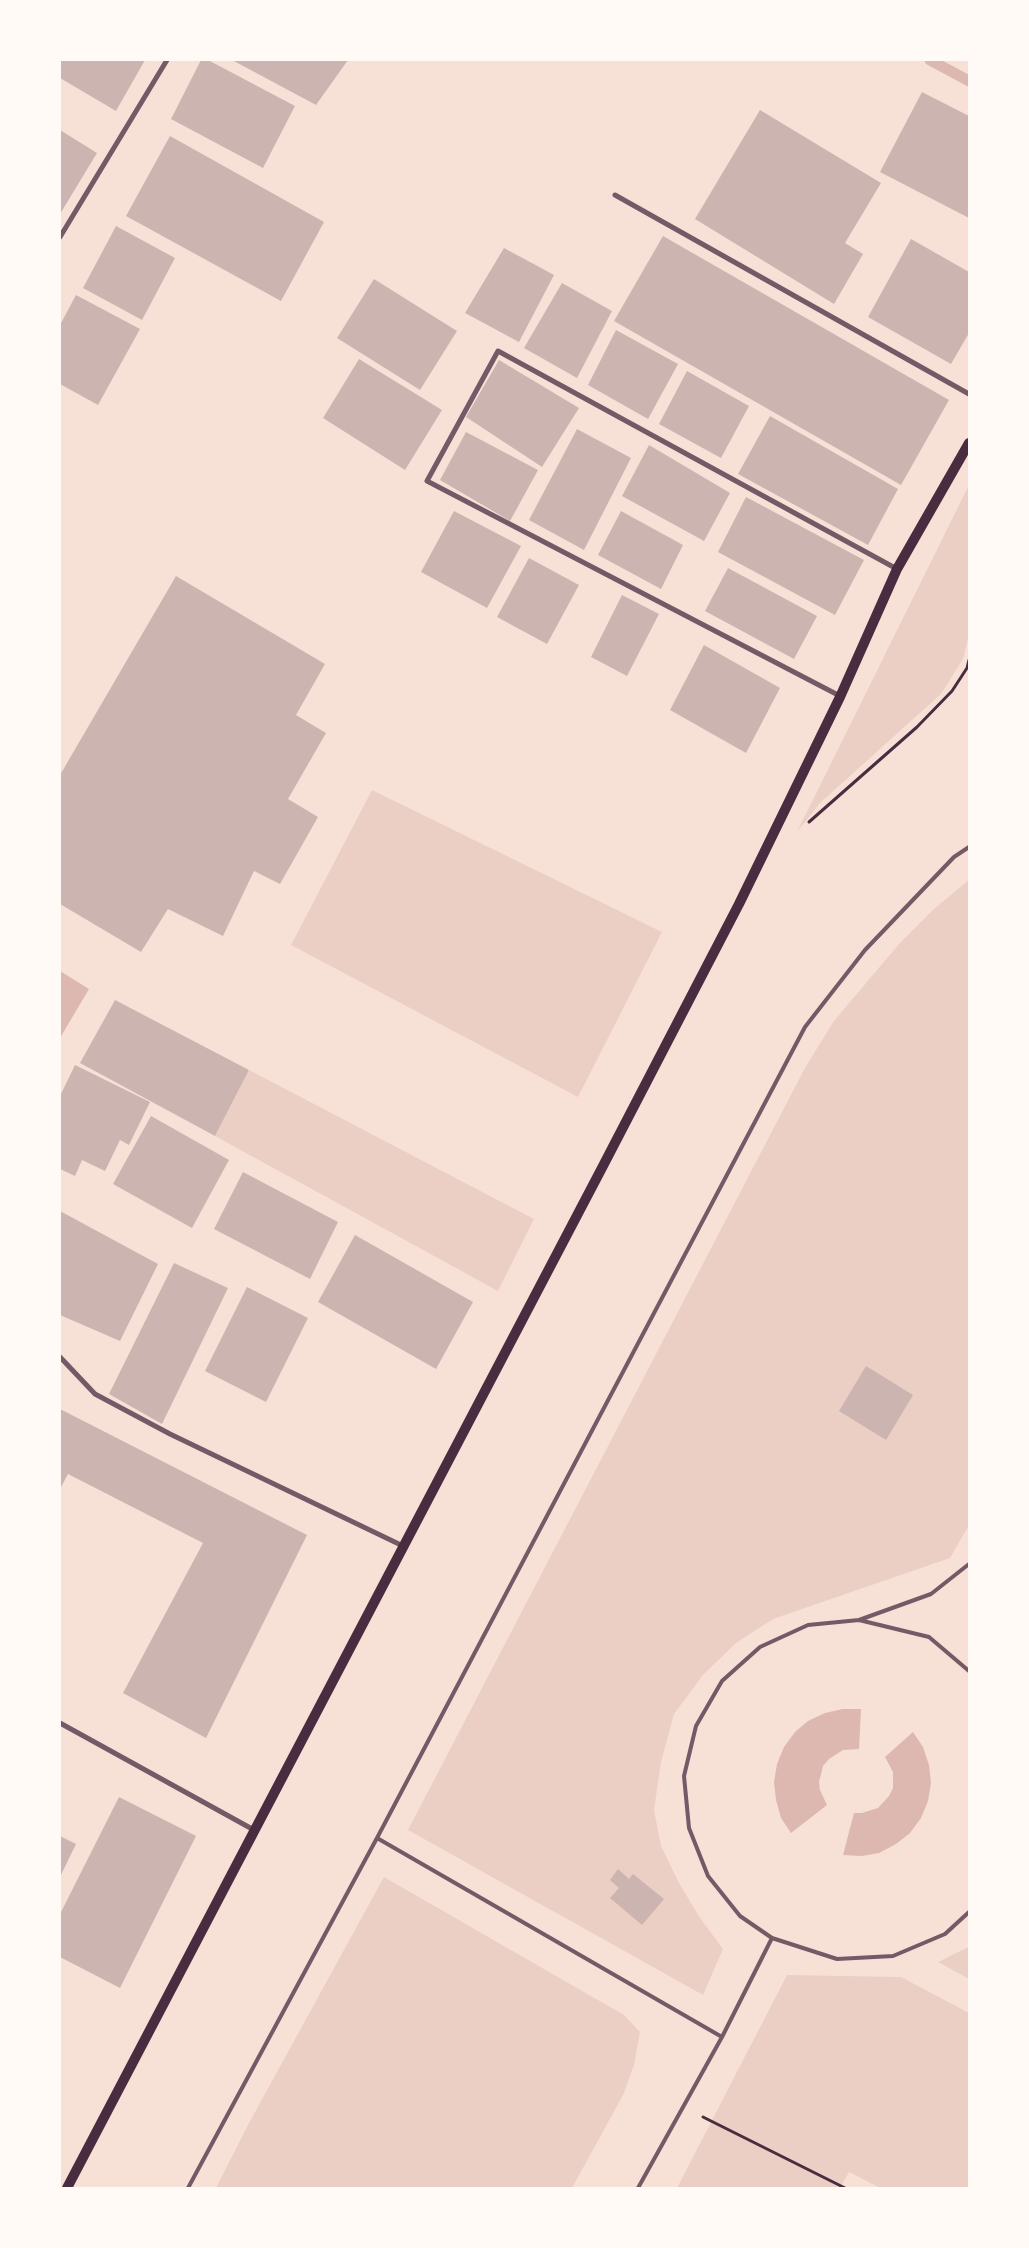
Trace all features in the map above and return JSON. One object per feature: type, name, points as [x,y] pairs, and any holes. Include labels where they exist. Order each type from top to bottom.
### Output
[{"type":"main road","points":[[67,2188],[707,964],[840,697],[897,569],[969,443]]},
{"type":"street","points":[[60,238],[167,60]]},
{"type":"street","points":[[615,195],[969,394]]},
{"type":"street","points":[[840,697],[426,481],[498,351],[897,569]]},
{"type":"street","points":[[60,1357],[95,1394],[170,1434],[403,1546]]},
{"type":"street","points":[[60,1723],[254,1830]]},
{"type":"lane","points":[[188,2188],[377,1838],[805,1027],[865,950],[954,857],[969,847]]},
{"type":"lane","points":[[969,1564],[931,1594],[859,1620],[808,1626],[760,1647],[722,1681],[696,1726],[684,1776],[689,1828],[708,1876],[740,1916],[772,1938],[837,1959],[893,1956],[945,1934],[969,1912]]},
{"type":"lane","points":[[859,1620],[929,1637],[969,1671]]},
{"type":"lane","points":[[377,1838],[722,2037]]},
{"type":"lane","points":[[638,2188],[684,2108],[772,1938]]},
{"type":"path","points":[[684,2108],[845,2188]]},
{"type":"shaded area","points":[[969,485],[969,634],[963,659],[941,694],[820,803],[797,832]]},
{"type":"shaded area","points":[[372,790],[662,932],[578,1097],[291,945]]},
{"type":"shaded area","points":[[969,880],[969,1525],[950,1558],[773,1619],[736,1643],[703,1675],[674,1714],[661,1762],[654,1810],[661,1846],[679,1883],[698,1915],[723,1949],[703,1995],[408,1830],[806,1066],[834,1021],[899,944],[935,908]]},
{"type":"shaded area","points":[[60,971],[89,989],[60,1038]]},
{"type":"shaded area","points":[[249,1070],[534,1219],[498,1291],[215,1136]]},
{"type":"shaded area","points":[[843,1709],[861,1709],[859,1749],[843,1750],[829,1759],[823,1766],[819,1782],[820,1790],[827,1805],[791,1833],[781,1818],[774,1782],[777,1764],[784,1747],[795,1732],[808,1721],[825,1713]]},
{"type":"shaded area","points":[[913,1732],[923,1747],[929,1765],[931,1783],[928,1801],[921,1818],[910,1833],[896,1844],[879,1853],[862,1856],[843,1855],[854,1813],[862,1813],[878,1808],[889,1796],[893,1788],[893,1772],[885,1757]]},
{"type":"shaded area","points":[[384,1877],[624,2015],[640,2032],[634,2065],[623,2095],[572,2188],[216,2188],[249,2123]]},
{"type":"shaded area","points":[[969,1947],[969,1979],[938,1962],[956,1953]]},
{"type":"shaded area","points":[[787,1975],[901,1977],[969,2013],[969,2188],[880,2188],[849,2172],[840,2188],[677,2188]]},
{"type":"building","points":[[60,60],[145,60],[116,111],[60,78]]},
{"type":"building","points":[[201,60],[208,60],[295,106],[263,168],[171,119]]},
{"type":"building","points":[[232,60],[348,60],[316,105]]},
{"type":"building","points":[[922,92],[969,116],[969,218],[880,172]]},
{"type":"building","points":[[760,110],[881,183],[845,243],[863,254],[834,304],[695,219]]},
{"type":"building","points":[[60,130],[97,153],[60,214]]},
{"type":"building","points":[[170,136],[324,222],[281,301],[126,216]]},
{"type":"building","points":[[116,226],[175,258],[142,320],[83,288]]},
{"type":"building","points":[[663,236],[949,400],[901,485],[614,321]]},
{"type":"building","points":[[911,239],[969,272],[969,333],[951,364],[868,317]]},
{"type":"building","points":[[504,248],[554,275],[519,342],[465,313]]},
{"type":"building","points":[[374,279],[457,331],[420,390],[337,338]]},
{"type":"building","points":[[562,283],[612,311],[577,378],[524,348]]},
{"type":"building","points":[[76,295],[140,329],[98,405],[60,384],[60,325]]},
{"type":"building","points":[[616,330],[678,364],[648,419],[588,385]]},
{"type":"building","points":[[359,359],[442,410],[405,470],[323,418]]},
{"type":"building","points":[[499,360],[579,408],[542,467],[466,417]]},
{"type":"building","points":[[687,371],[749,406],[721,458],[659,424]]},
{"type":"building","points":[[770,416],[898,489],[868,545],[738,474]]},
{"type":"building","points":[[577,429],[631,458],[584,550],[529,520]]},
{"type":"building","points":[[466,432],[538,470],[510,521],[440,480]]},
{"type":"building","points":[[649,445],[730,493],[704,541],[622,496]]},
{"type":"building","points":[[746,497],[864,560],[835,615],[718,552]]},
{"type":"building","points":[[454,511],[521,546],[487,608],[421,572]]},
{"type":"building","points":[[621,511],[683,545],[661,589],[598,555]]},
{"type":"building","points":[[529,558],[579,585],[547,644],[497,617]]},
{"type":"building","points":[[728,568],[817,616],[794,659],[705,611]]},
{"type":"building","points":[[176,576],[325,664],[296,715],[326,733],[288,799],[318,817],[280,884],[254,871],[223,936],[168,909],[141,952],[60,904],[60,775]]},
{"type":"building","points":[[622,595],[659,614],[627,676],[591,657]]},
{"type":"building","points":[[704,645],[780,688],[746,753],[670,710]]},
{"type":"building","points":[[115,1000],[249,1070],[215,1136],[80,1063]]},
{"type":"building","points":[[75,1065],[150,1102],[129,1145],[120,1140],[105,1171],[82,1160],[75,1176],[60,1169],[60,1096]]},
{"type":"building","points":[[151,1116],[229,1160],[192,1228],[113,1184]]},
{"type":"building","points":[[243,1172],[338,1222],[310,1279],[214,1229]]},
{"type":"building","points":[[60,1211],[158,1264],[120,1341],[60,1315]]},
{"type":"building","points":[[355,1235],[473,1302],[436,1369],[318,1302]]},
{"type":"building","points":[[174,1263],[228,1288],[162,1424],[109,1394]]},
{"type":"building","points":[[247,1287],[308,1318],[266,1402],[205,1371]]},
{"type":"building","points":[[866,1366],[913,1395],[886,1440],[839,1411]]},
{"type":"building","points":[[60,1409],[307,1535],[206,1738],[123,1693],[203,1543],[68,1474],[60,1489]]},
{"type":"building","points":[[119,1797],[196,1836],[120,1988],[60,1957],[60,1914]]},
{"type":"building","points":[[60,1836],[76,1844],[60,1877]]},
{"type":"building","points":[[618,1869],[629,1879],[633,1874],[664,1899],[642,1925],[610,1898],[619,1888],[610,1880]]},
{"type":"waterway","points":[[930,60],[969,81]]}]
